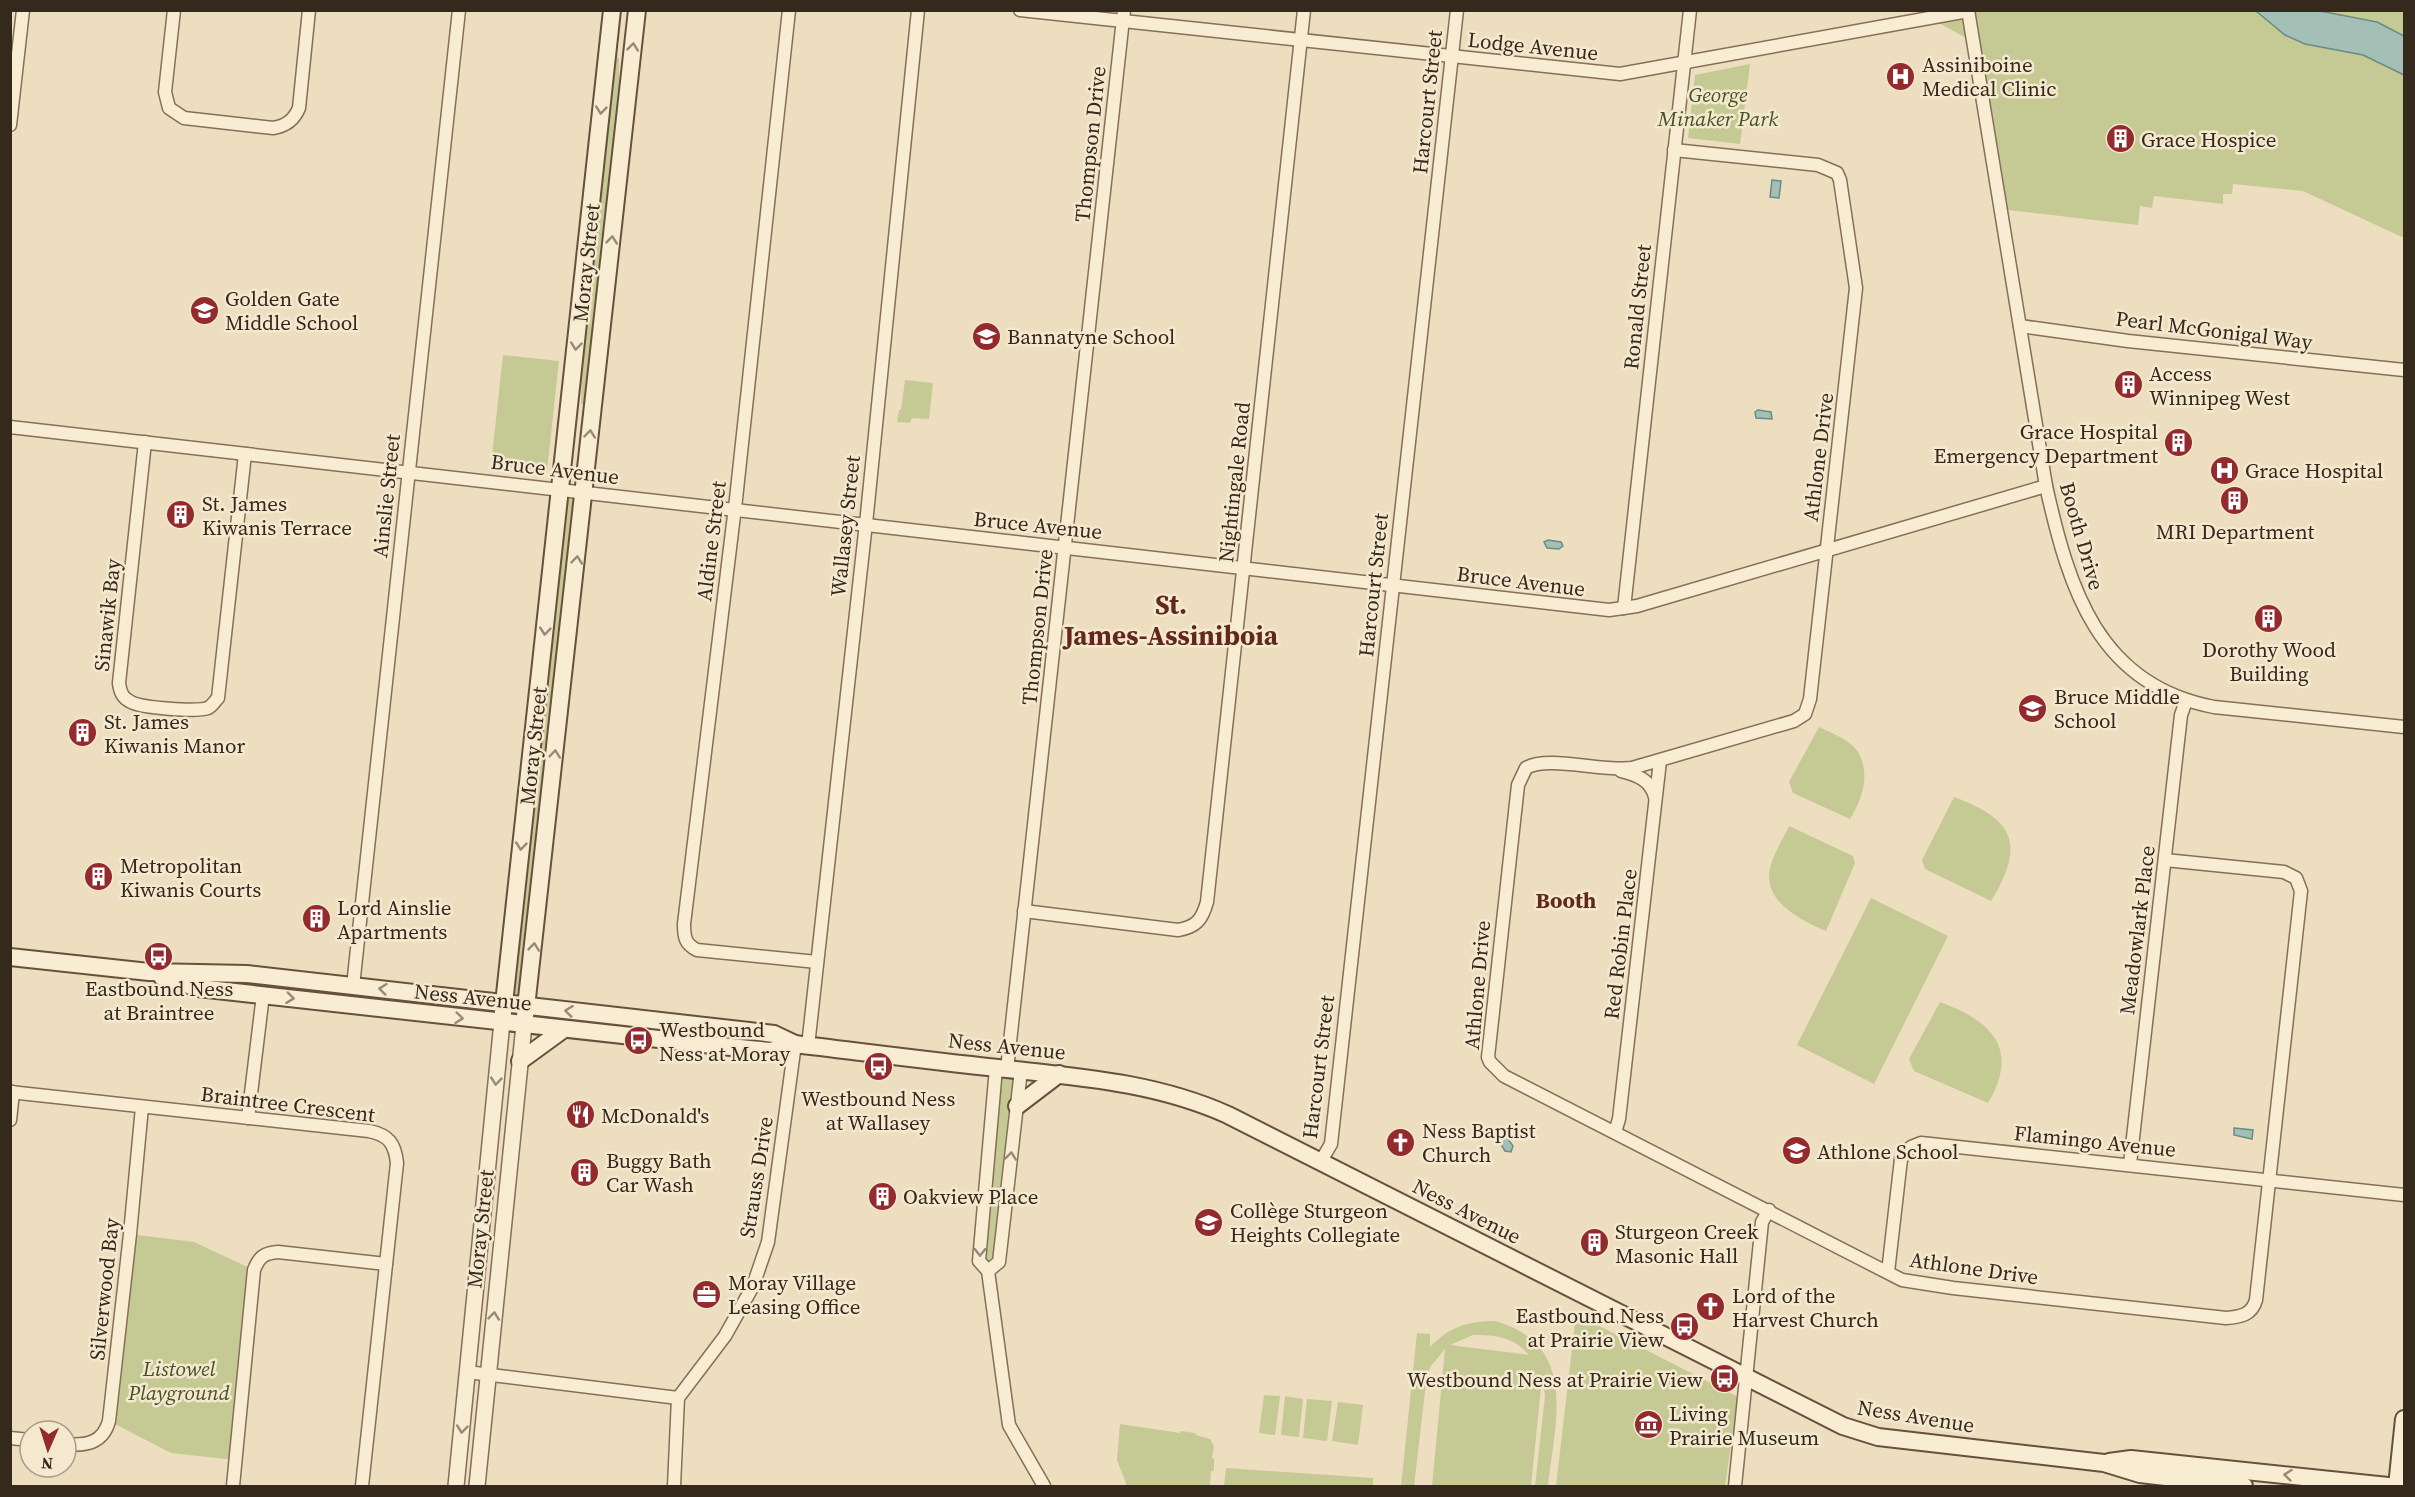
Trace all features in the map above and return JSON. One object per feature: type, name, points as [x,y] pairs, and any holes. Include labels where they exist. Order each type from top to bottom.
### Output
[{"type":"main road","name":"Moray Street","points":[[502,1022],[612,10]]},
{"type":"main road","name":"Moray Street","points":[[524,1025],[528,1006],[637,10]]},
{"type":"main road","name":"Ness Avenue","points":[[10,957],[149,972],[247,974],[504,1003],[774,1034],[801,1045],[1059,1074],[1146,1087],[1173,1094],[1228,1115],[1833,1422],[1878,1437],[2104,1463],[2140,1474],[2244,1486]]},
{"type":"main road","name":"Ness Avenue","points":[[149,972],[198,988],[524,1025],[771,1051],[801,1045]]},
{"type":"main road","points":[[520,1061],[564,1029]]},
{"type":"main road","points":[[1017,1106],[1059,1074]]},
{"type":"main road","points":[[2397,1486],[2404,1419]]},
{"type":"main road","name":"Ness Avenue","points":[[2104,1463],[2131,1459],[2388,1486]]},
{"type":"street","points":[[10,124],[23,10]]},
{"type":"street","points":[[174,10],[165,92],[169,108],[184,118],[273,128],[286,124],[296,115],[299,108],[309,10]]},
{"type":"street","name":"Ainslie Street","points":[[353,986],[459,10]]},
{"type":"street","name":"Aldine Street","points":[[789,10],[684,936],[690,947],[697,950],[818,962]]},
{"type":"street","name":"Wallasey Street","points":[[801,1045],[818,962],[866,525],[918,10]]},
{"type":"street","name":"Lodge Avenue","points":[[1020,10],[1124,16],[1300,41],[1620,74],[1932,14],[1968,11]]},
{"type":"street","name":"Nightingale Road","points":[[1024,911],[1178,930],[1192,927],[1203,916],[1207,902],[1304,10]]},
{"type":"street","name":"Harcourt Street","points":[[1321,1161],[1331,1143],[1457,10]]},
{"type":"street","name":"Ronald Street","points":[[1624,608],[1690,10]]},
{"type":"street","name":"Booth Drive","points":[[1968,11],[2046,486],[2066,563],[2075,590],[2093,627],[2129,668],[2155,686],[2186,701],[2214,707],[2404,727]]},
{"type":"street","name":"Thompson Drive","points":[[1044,1486],[1009,1425],[988,1271],[979,1261],[1008,1069],[1124,16]]},
{"type":"street","name":"Athlone Drive","points":[[1617,770],[1660,761],[1794,721],[1805,714],[1810,699],[1856,288],[1840,180],[1837,173],[1818,165],[1674,150]]},
{"type":"street","name":"Pearl McGonigal Way","points":[[2020,326],[2140,342],[2404,370]]},
{"type":"street","name":"Bruce Avenue","points":[[10,427],[1244,567],[1588,609],[1624,608],[2046,486]]},
{"type":"street","name":"Sinawik Bay","points":[[146,442],[119,683],[123,696],[131,703],[145,705],[200,710],[211,707],[218,698],[245,454]]},
{"type":"street","name":"Meadowlark Place","points":[[2130,1164],[2181,715],[2186,701]]},
{"type":"street","name":"Red Robin Place","points":[[1615,1132],[1619,1119],[1660,761]]},
{"type":"street","name":"Athlone Drive","points":[[1656,800],[1648,782],[1639,776],[1617,770],[1540,762],[1526,768],[1520,776],[1488,1057],[1504,1076],[1888,1272],[1915,1283],[2240,1317],[2254,1306],[2256,1300],[2301,896],[2300,885],[2293,876],[2284,872],[2164,860]]},
{"type":"street","points":[[248,1118],[262,995]]},
{"type":"street","name":"Moray Street","points":[[456,1486],[502,1022]]},
{"type":"street","name":"Moray Street","points":[[477,1486],[524,1025]]},
{"type":"street","name":"Strauss Drive","points":[[678,1398],[709,1359],[753,1286],[768,1242],[801,1045]]},
{"type":"street","name":"Thompson Drive","points":[[988,1271],[999,1262],[1017,1106],[1008,1069]]},
{"type":"street","points":[[10,1120],[12,1092]]},
{"type":"street","name":"Braintree Crescent","points":[[12,1092],[369,1131],[388,1138],[395,1149],[397,1164],[362,1486]]},
{"type":"street","name":"Silverwood Bay","points":[[78,1445],[93,1442],[104,1434],[109,1421],[142,1107]]},
{"type":"street","name":"Flamingo Avenue","points":[[1888,1272],[1901,1159],[1911,1147],[1921,1143],[2404,1195]]},
{"type":"street","points":[[1735,1486],[1762,1222],[1769,1210]]},
{"type":"street","points":[[233,1486],[254,1270],[260,1257],[267,1252],[278,1252],[386,1264]]},
{"type":"street","points":[[467,1372],[678,1398],[674,1486]]},
{"type":"green space","points":[[1935,10],[2404,11],[2404,238],[2303,191],[2233,184],[2232,194],[2223,194],[2223,204],[2154,196],[2152,208],[2140,206],[2138,225],[2000,209],[1972,41],[1929,18]]},
{"type":"green space","points":[[615,57],[619,58],[619,103],[586,405],[581,404],[582,365]]},
{"type":"green space","name":"George Minaker Park","points":[[1750,64],[1740,144],[1688,138],[1695,75]]},
{"type":"green space","points":[[503,355],[559,361],[547,471],[491,465]]},
{"type":"green space","points":[[905,380],[933,383],[929,419],[912,418],[910,423],[897,422]]},
{"type":"green space","points":[[559,489],[584,492],[528,1006],[504,1003]]},
{"type":"green space","points":[[1819,727],[1851,744],[1862,761],[1863,787],[1850,819],[1793,793],[1789,782]]},
{"type":"green space","points":[[1954,797],[1990,815],[2001,825],[2008,836],[2010,849],[2008,864],[1991,901],[1925,869],[1922,860]]},
{"type":"green space","points":[[1789,826],[1853,856],[1855,863],[1826,931],[1790,912],[1771,889],[1769,872]]},
{"type":"green space","points":[[1871,898],[1948,936],[1874,1084],[1797,1045]]},
{"type":"green space","points":[[1940,1002],[1974,1018],[1996,1039],[2001,1052],[2001,1067],[1997,1084],[1988,1103],[1914,1071],[1909,1059]]},
{"type":"green space","points":[[996,1068],[1021,1070],[999,1262],[988,1271],[979,1261]]},
{"type":"green space","name":"Listowel Playground","points":[[130,1234],[194,1242],[254,1270],[236,1460],[171,1453],[109,1421]]},
{"type":"green space","name":"Living Prairie Museum","points":[[1576,1314],[1738,1397],[1725,1486],[1556,1486]]},
{"type":"green space","points":[[1495,1321],[1522,1332],[1540,1348],[1551,1367],[1556,1388],[1556,1412],[1548,1486],[1535,1486],[1545,1396],[1542,1378],[1531,1486],[1432,1486],[1445,1349],[1431,1366],[1427,1375],[1414,1486],[1401,1486],[1417,1333],[1430,1334],[1430,1347],[1444,1334],[1460,1326]],"holes":[[[1473,1335],[1504,1338],[1517,1344],[1529,1355],[1450,1345]]]},
{"type":"green space","points":[[1264,1395],[1280,1396],[1275,1435],[1259,1433]]},
{"type":"green space","points":[[1285,1396],[1303,1399],[1299,1437],[1281,1435]]},
{"type":"green space","points":[[1307,1399],[1332,1401],[1327,1441],[1303,1438]]},
{"type":"green space","points":[[1338,1402],[1363,1405],[1358,1445],[1332,1441]]},
{"type":"green space","points":[[1120,1424],[1195,1433],[1210,1439],[1214,1446],[1212,1458],[1214,1459],[1214,1471],[1211,1471],[1210,1486],[1127,1486],[1117,1460]]},
{"type":"green space","points":[[1226,1468],[1373,1478],[1373,1486],[1224,1486]]},
{"type":"water","points":[[2256,11],[2320,11],[2377,22],[2404,36],[2404,75],[2363,55],[2305,44],[2285,35]]},
{"type":"water","points":[[1772,180],[1781,181],[1779,198],[1770,197]]},
{"type":"water","points":[[1758,410],[1771,412],[1772,419],[1756,418],[1755,412]]},
{"type":"water","points":[[1548,540],[1561,542],[1563,546],[1559,549],[1547,548],[1544,542]]},
{"type":"water","points":[[2234,1128],[2253,1130],[2252,1139],[2234,1135]]},
{"type":"water","points":[[1501,1136],[1506,1136],[1513,1146],[1511,1152],[1505,1151],[1499,1141]]},
{"type":"place","name":"Assiniboine Medical Clinic","points":[[1901,76]]},
{"type":"place","name":"Grace Hospice","points":[[2120,139]]},
{"type":"place","name":"Golden Gate Middle School","points":[[204,310]]},
{"type":"place","name":"Bannatyne School","points":[[986,336]]},
{"type":"place","name":"Access Winnipeg West","points":[[2128,385]]},
{"type":"place","name":"Grace Hospital Emergency Department","points":[[2179,443]]},
{"type":"place","name":"Grace Hospital","points":[[2224,470]]},
{"type":"place","name":"MRI Department","points":[[2235,500]]},
{"type":"place","name":"St. James Kiwanis Terrace","points":[[181,515]]},
{"type":"place","name":"Dorothy Wood Building","points":[[2269,618]]},
{"type":"place","name":"Bruce Middle School","points":[[2033,708]]},
{"type":"place","name":"St. James Kiwanis Manor","points":[[83,733]]},
{"type":"place","name":"Metropolitan Kiwanis Courts","points":[[99,877]]},
{"type":"place","name":"Lord Ainslie Apartments","points":[[316,919]]},
{"type":"place","name":"Eastbound Ness at Braintree","points":[[159,957]]},
{"type":"place","name":"Westbound Ness at Moray","points":[[638,1041]]},
{"type":"place","name":"Westbound Ness at Wallasey","points":[[878,1067]]},
{"type":"place","name":"McDonald's","points":[[580,1115]]},
{"type":"place","name":"Ness Baptist Church","points":[[1401,1142]]},
{"type":"place","name":"Athlone School","points":[[1796,1151]]},
{"type":"place","name":"Buggy Bath Car Wash","points":[[585,1172]]},
{"type":"place","name":"Oakview Place","points":[[882,1196]]},
{"type":"place","name":"Collège Sturgeon Heights Collegiate","points":[[1209,1222]]},
{"type":"place","name":"Sturgeon Creek Masonic Hall","points":[[1594,1243]]},
{"type":"place","name":"Moray Village Leasing Office","points":[[707,1294]]},
{"type":"place","name":"Lord of the Harvest Church","points":[[1711,1307]]},
{"type":"place","name":"Eastbound Ness at Prairie View","points":[[1685,1327]]},
{"type":"place","name":"Westbound Ness at Prairie View","points":[[1724,1379]]},
{"type":"place","name":"Living Prairie Museum","points":[[1648,1425]]},
{"type":"district","name":"St. James-Assiniboia","points":[[1171,620]]},
{"type":"district","name":"Booth","points":[[1566,900]]}]
